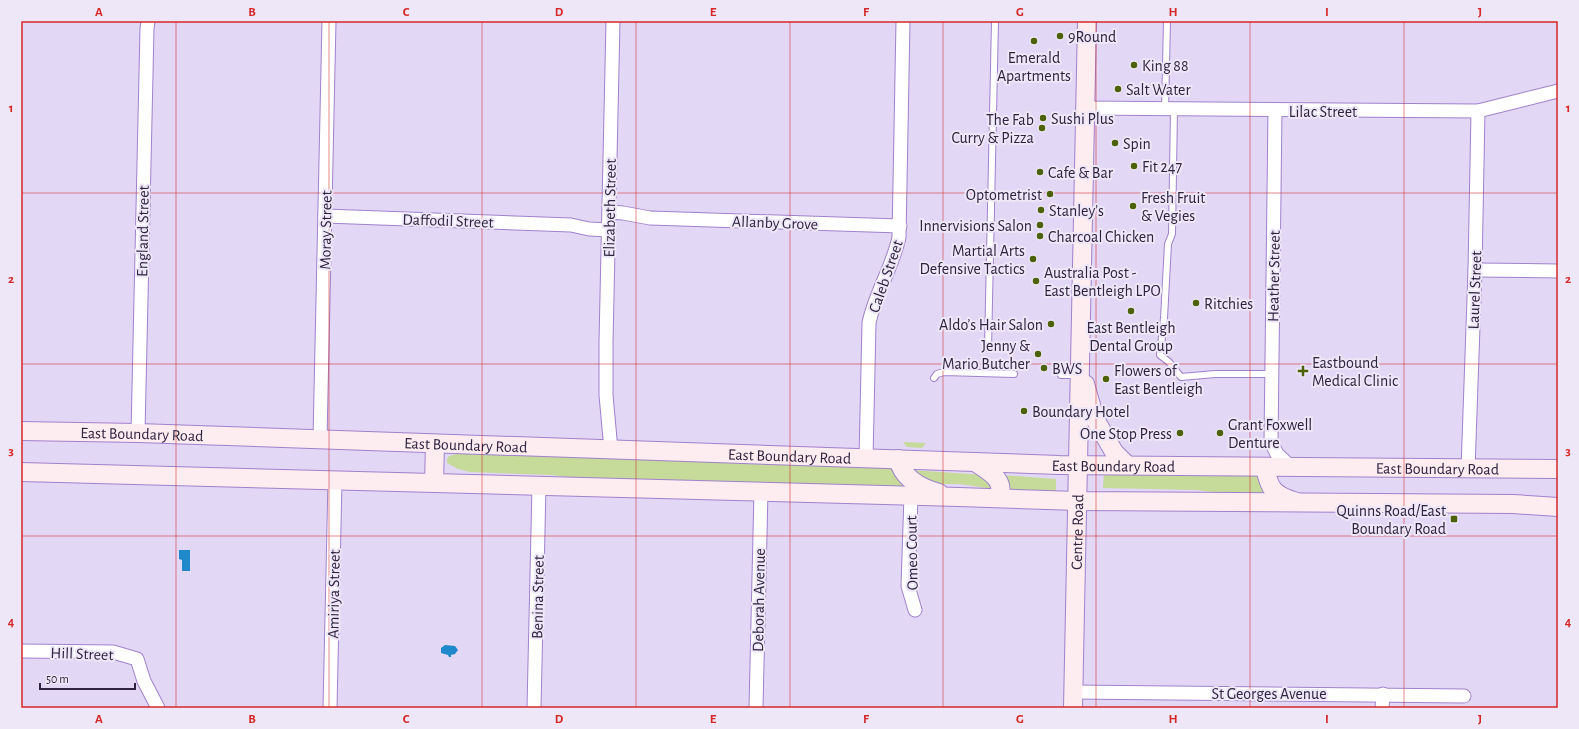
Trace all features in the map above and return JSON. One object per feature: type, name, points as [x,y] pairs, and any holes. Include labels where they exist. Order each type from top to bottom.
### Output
[{"type":"main road","name":"Centre Road","points":[[1073,700],[1087,21]]},
{"type":"main road","points":[[1080,372],[1095,419],[1114,452],[1127,465]]},
{"type":"main road","name":"East Boundary Road","points":[[21,431],[138,433],[1077,465],[1558,469]]},
{"type":"main road","points":[[434,483],[435,444]]},
{"type":"main road","points":[[898,459],[902,472],[927,490],[960,496]]},
{"type":"main road","points":[[975,462],[998,479],[1001,487],[999,498]]},
{"type":"main road","points":[[1265,467],[1269,484],[1274,491],[1287,499],[1299,503]]},
{"type":"main road","points":[[21,472],[911,496],[960,496],[1077,501],[1513,504],[1558,507]]},
{"type":"street","name":"Moray Street","points":[[320,439],[329,21]]},
{"type":"street","name":"Elizabeth Street","points":[[606,450],[613,21]]},
{"type":"street","name":"Caleb Street","points":[[866,459],[869,323],[872,310],[898,244],[900,226],[904,21]]},
{"type":"street","name":"England Street","points":[[138,433],[147,24]]},
{"type":"street","name":"Lilac Street","points":[[1085,108],[1478,111],[1558,92]]},
{"type":"street","name":"Heather Street","points":[[1265,467],[1266,449],[1271,442],[1275,110]]},
{"type":"street","name":"Laurel Street","points":[[1468,469],[1475,270],[1478,111]]},
{"type":"street","name":"Daffodil Street","points":[[325,216],[571,225],[589,229],[609,221]]},
{"type":"street","name":"Allanby Grove","points":[[609,221],[650,218],[900,226]]},
{"type":"street","points":[[1475,270],[1558,270]]},
{"type":"street","points":[[1271,442],[1277,454],[1291,467]]},
{"type":"street","name":"Amiriya Street","points":[[330,708],[335,480]]},
{"type":"street","name":"Benina Street","points":[[534,708],[539,486]]},
{"type":"street","name":"Deborah Avenue","points":[[756,708],[761,491]]},
{"type":"street","name":"Omeo Court","points":[[911,496],[908,586],[915,610]]},
{"type":"street","name":"Hill Street","points":[[21,651],[113,652],[137,659],[144,681],[158,708]]},
{"type":"street","points":[[1382,694],[1382,708]]},
{"type":"street","name":"St Georges Avenue","points":[[1073,700],[1382,694],[1464,696]]},
{"type":"lane","points":[[988,348],[995,21]]},
{"type":"lane","points":[[1167,21],[1172,234],[1168,244],[1164,318],[1160,355],[1169,362],[1181,377],[1214,374],[1272,374]]},
{"type":"lane","points":[[934,378],[937,374],[944,372],[1014,374]]},
{"type":"lane","points":[[1061,375],[1080,372]]},
{"type":"green space","points":[[903,442],[926,443],[922,448],[907,447]]},
{"type":"green space","points":[[464,452],[891,466],[910,488],[603,481],[551,475],[470,472],[458,469],[447,463],[449,456]]},
{"type":"green space","points":[[911,470],[985,475],[992,489],[960,484],[935,484],[923,479]]},
{"type":"green space","points":[[1104,472],[1258,473],[1266,494],[1240,496],[1197,490],[1103,488]]},
{"type":"green space","points":[[1001,475],[1056,479],[1056,492],[1009,492]]},
{"type":"water","points":[[179,550],[190,550],[190,571],[182,571],[182,560],[179,559]]},
{"type":"water","points":[[445,645],[455,646],[458,650],[455,654],[449,657],[448,655],[441,653],[441,648]]},
{"type":"place","name":"9Round","points":[[1060,36]]},
{"type":"place","name":"Emerald Apartments","points":[[1034,41]]},
{"type":"place","name":"King 88","points":[[1134,65]]},
{"type":"place","name":"Salt Water","points":[[1118,89]]},
{"type":"place","name":"Sushi Plus","points":[[1043,118]]},
{"type":"place","name":"The Fab Curry & Pizza","points":[[1042,128]]},
{"type":"place","name":"Spin","points":[[1115,143]]},
{"type":"place","name":"Fit 247","points":[[1134,166]]},
{"type":"place","name":"Cafe & Bar","points":[[1040,172]]},
{"type":"place","name":"Optometrist","points":[[1050,194]]},
{"type":"place","name":"Fresh Fruit & Vegies","points":[[1133,206]]},
{"type":"place","name":"Stanley’s","points":[[1041,210]]},
{"type":"place","name":"Innervisions Salon","points":[[1040,225]]},
{"type":"place","name":"Charcoal Chicken","points":[[1040,236]]},
{"type":"place","name":"Martial Arts Defensive Tactics","points":[[1033,259]]},
{"type":"place","name":"Australia Post - East Bentleigh LPO","points":[[1036,281]]},
{"type":"place","name":"Ritchies","points":[[1196,303]]},
{"type":"place","name":"East Bentleigh Dental Group","points":[[1131,311]]},
{"type":"place","name":"Aldo’s Hair Salon","points":[[1051,324]]},
{"type":"place","name":"Jenny & Mario Butcher","points":[[1038,354]]},
{"type":"place","name":"BWS","points":[[1044,368]]},
{"type":"place","name":"Eastbound Medical Clinic","points":[[1303,371]]},
{"type":"place","name":"Flowers of East Bentleigh","points":[[1106,379]]},
{"type":"place","name":"Boundary Hotel","points":[[1024,411]]},
{"type":"place","name":"One Stop Press","points":[[1180,433]]},
{"type":"place","name":"Grant Foxwell Denture","points":[[1220,433]]},
{"type":"place","name":"Quinns Road/East Boundary Road","points":[[1454,519]]}]
